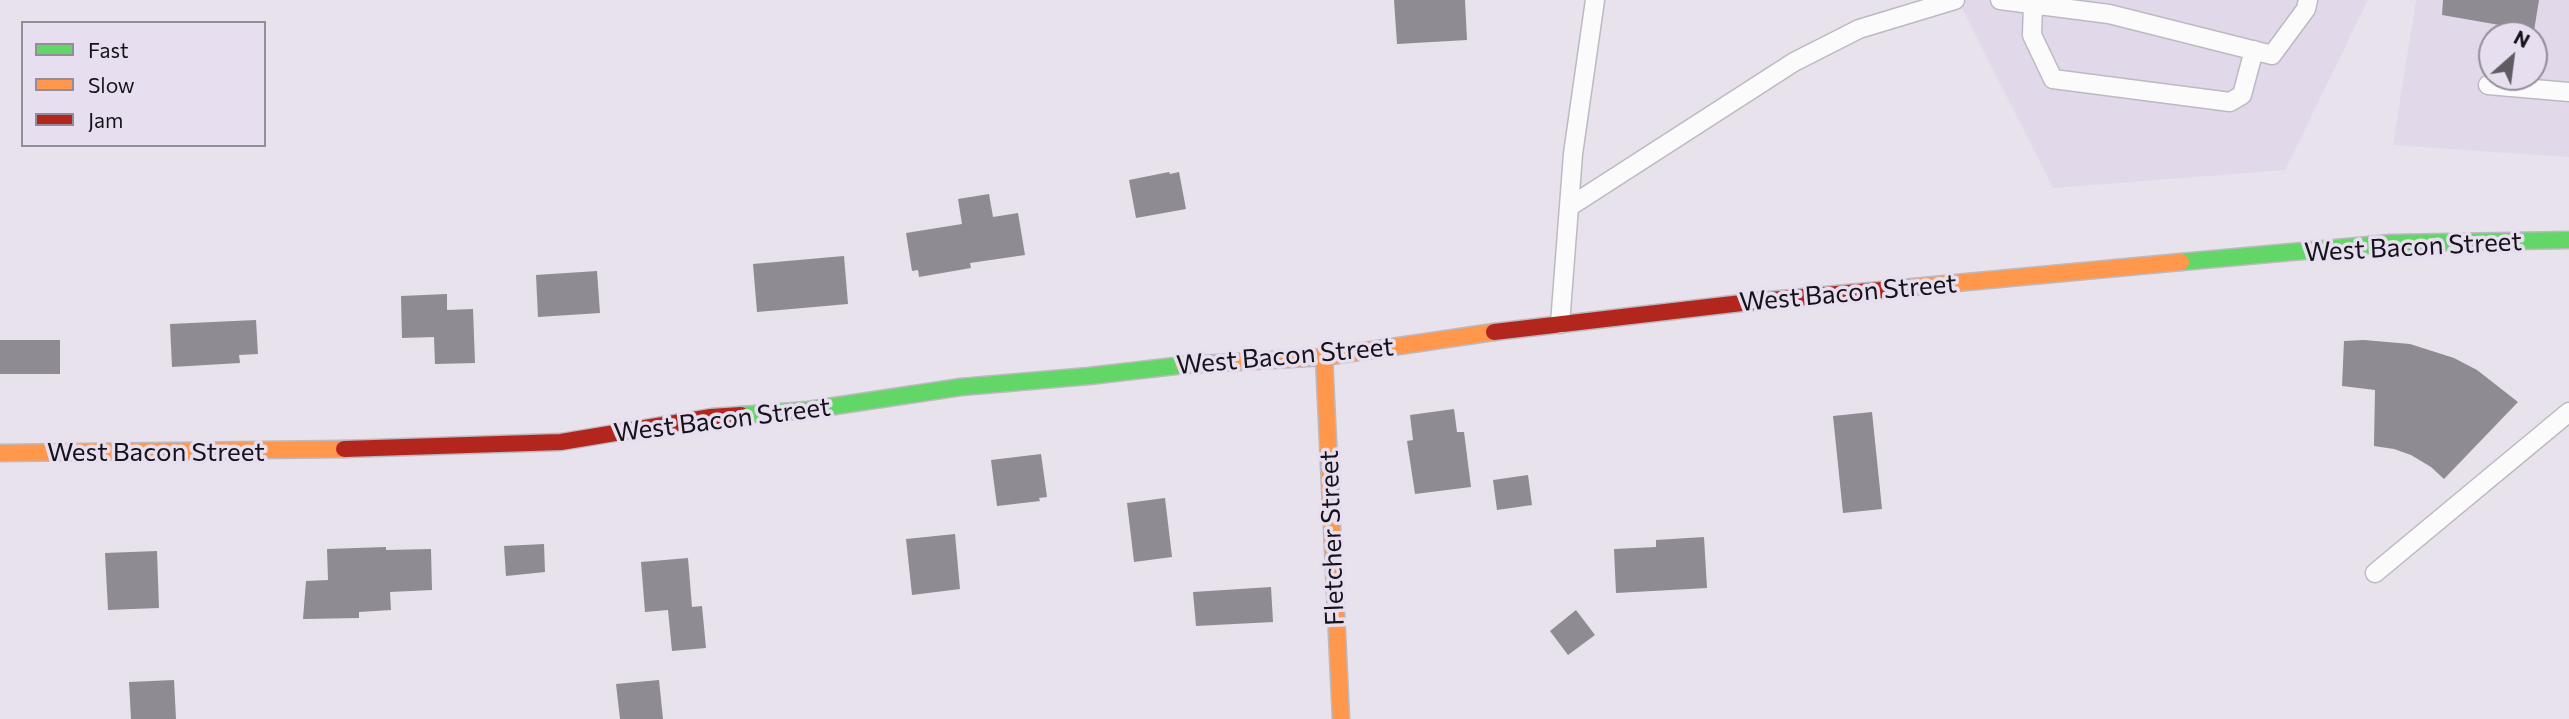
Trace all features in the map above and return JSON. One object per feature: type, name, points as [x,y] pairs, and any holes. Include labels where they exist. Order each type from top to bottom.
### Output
[{"type":"street","name":"West Bacon Street","points":[[0,453],[293,451],[561,442],[711,418],[808,410],[961,387],[1178,365],[1324,357],[1468,335],[1759,301],[2390,243],[2569,240]]},
{"type":"street","name":"Fletcher Street","points":[[1324,357],[1341,719]]},
{"type":"lane","points":[[1560,324],[1573,154],[1595,0]]},
{"type":"lane","points":[[1569,207],[1794,62],[1859,29],[1955,0]]},
{"type":"lane","points":[[2000,0],[2109,15],[2272,55],[2306,9],[2308,0]]},
{"type":"lane","points":[[2033,5],[2032,35],[2053,79],[2230,102],[2242,95],[2253,50]]},
{"type":"lane","points":[[2548,90],[2569,92]]},
{"type":"lane","points":[[2375,573],[2569,412]]},
{"type":"shaded area","points":[[1958,0],[2368,0],[2285,170],[2053,188]]},
{"type":"shaded area","points":[[2416,0],[2569,0],[2569,157],[2393,145]]},
{"type":"building","points":[[1394,0],[1465,0],[1467,40],[1397,44]]},
{"type":"building","points":[[2443,0],[2539,0],[2536,21],[2478,21],[2442,15]]},
{"type":"building","points":[[1179,172],[1186,209],[1136,218],[1129,180]]},
{"type":"building","points":[[989,194],[993,217],[1018,213],[1025,255],[970,263],[971,268],[919,277],[918,270],[912,271],[906,233],[962,224],[958,199]]},
{"type":"building","points":[[844,256],[848,304],[757,312],[753,264]]},
{"type":"building","points":[[597,271],[600,313],[538,317],[536,275]]},
{"type":"building","points":[[447,294],[447,310],[473,309],[475,363],[435,364],[434,337],[402,338],[401,296]]},
{"type":"building","points":[[256,320],[258,354],[239,355],[240,363],[172,367],[170,324]]},
{"type":"building","points":[[0,340],[60,340],[60,374],[0,374]]},
{"type":"building","points":[[2344,341],[2410,344],[2454,358],[2477,370],[2518,402],[2444,479],[2411,455],[2374,446],[2375,390],[2342,386]]},
{"type":"building","points":[[1454,409],[1457,432],[1464,432],[1471,487],[1415,494],[1407,441],[1413,440],[1410,415]]},
{"type":"building","points":[[1872,412],[1882,509],[1843,513],[1833,416]]},
{"type":"building","points":[[1041,454],[1047,497],[1039,498],[1040,501],[997,506],[991,460]]},
{"type":"building","points":[[1528,475],[1532,505],[1497,510],[1493,480]]},
{"type":"building","points":[[1165,498],[1172,557],[1134,562],[1127,503]]},
{"type":"building","points":[[955,534],[960,589],[912,595],[906,539]]},
{"type":"building","points":[[1704,537],[1707,588],[1616,593],[1614,549],[1656,547],[1656,540]]},
{"type":"building","points":[[544,544],[545,572],[506,576],[504,546]]},
{"type":"building","points":[[386,547],[386,550],[431,549],[432,590],[390,592],[391,610],[359,612],[359,618],[303,619],[306,581],[328,580],[327,549]]},
{"type":"building","points":[[157,551],[159,608],[108,610],[105,553]]},
{"type":"building","points":[[688,558],[692,607],[702,606],[706,648],[672,651],[668,610],[645,612],[641,562]]},
{"type":"building","points":[[1271,587],[1273,622],[1196,626],[1193,592]]},
{"type":"building","points":[[1576,610],[1595,635],[1568,655],[1550,631]]},
{"type":"building","points":[[174,680],[176,719],[131,719],[129,682]]},
{"type":"building","points":[[659,680],[663,719],[620,719],[616,684]]},
{"type":"traffic: fast","points":[[2181,262],[2391,243],[2569,240]]},
{"type":"traffic: fast","points":[[741,415],[808,410],[961,387],[1184,365]]},
{"type":"traffic: slow","points":[[1892,289],[2181,262]]},
{"type":"traffic: slow","points":[[1184,365],[1324,357],[1494,332]]},
{"type":"traffic: slow","points":[[1324,357],[1341,719]]},
{"type":"traffic: slow","points":[[0,453],[344,449]]},
{"type":"traffic: jam","points":[[1494,332],[1759,301],[1892,289]]},
{"type":"traffic: jam","points":[[344,449],[561,442],[711,417],[741,415]]}]
